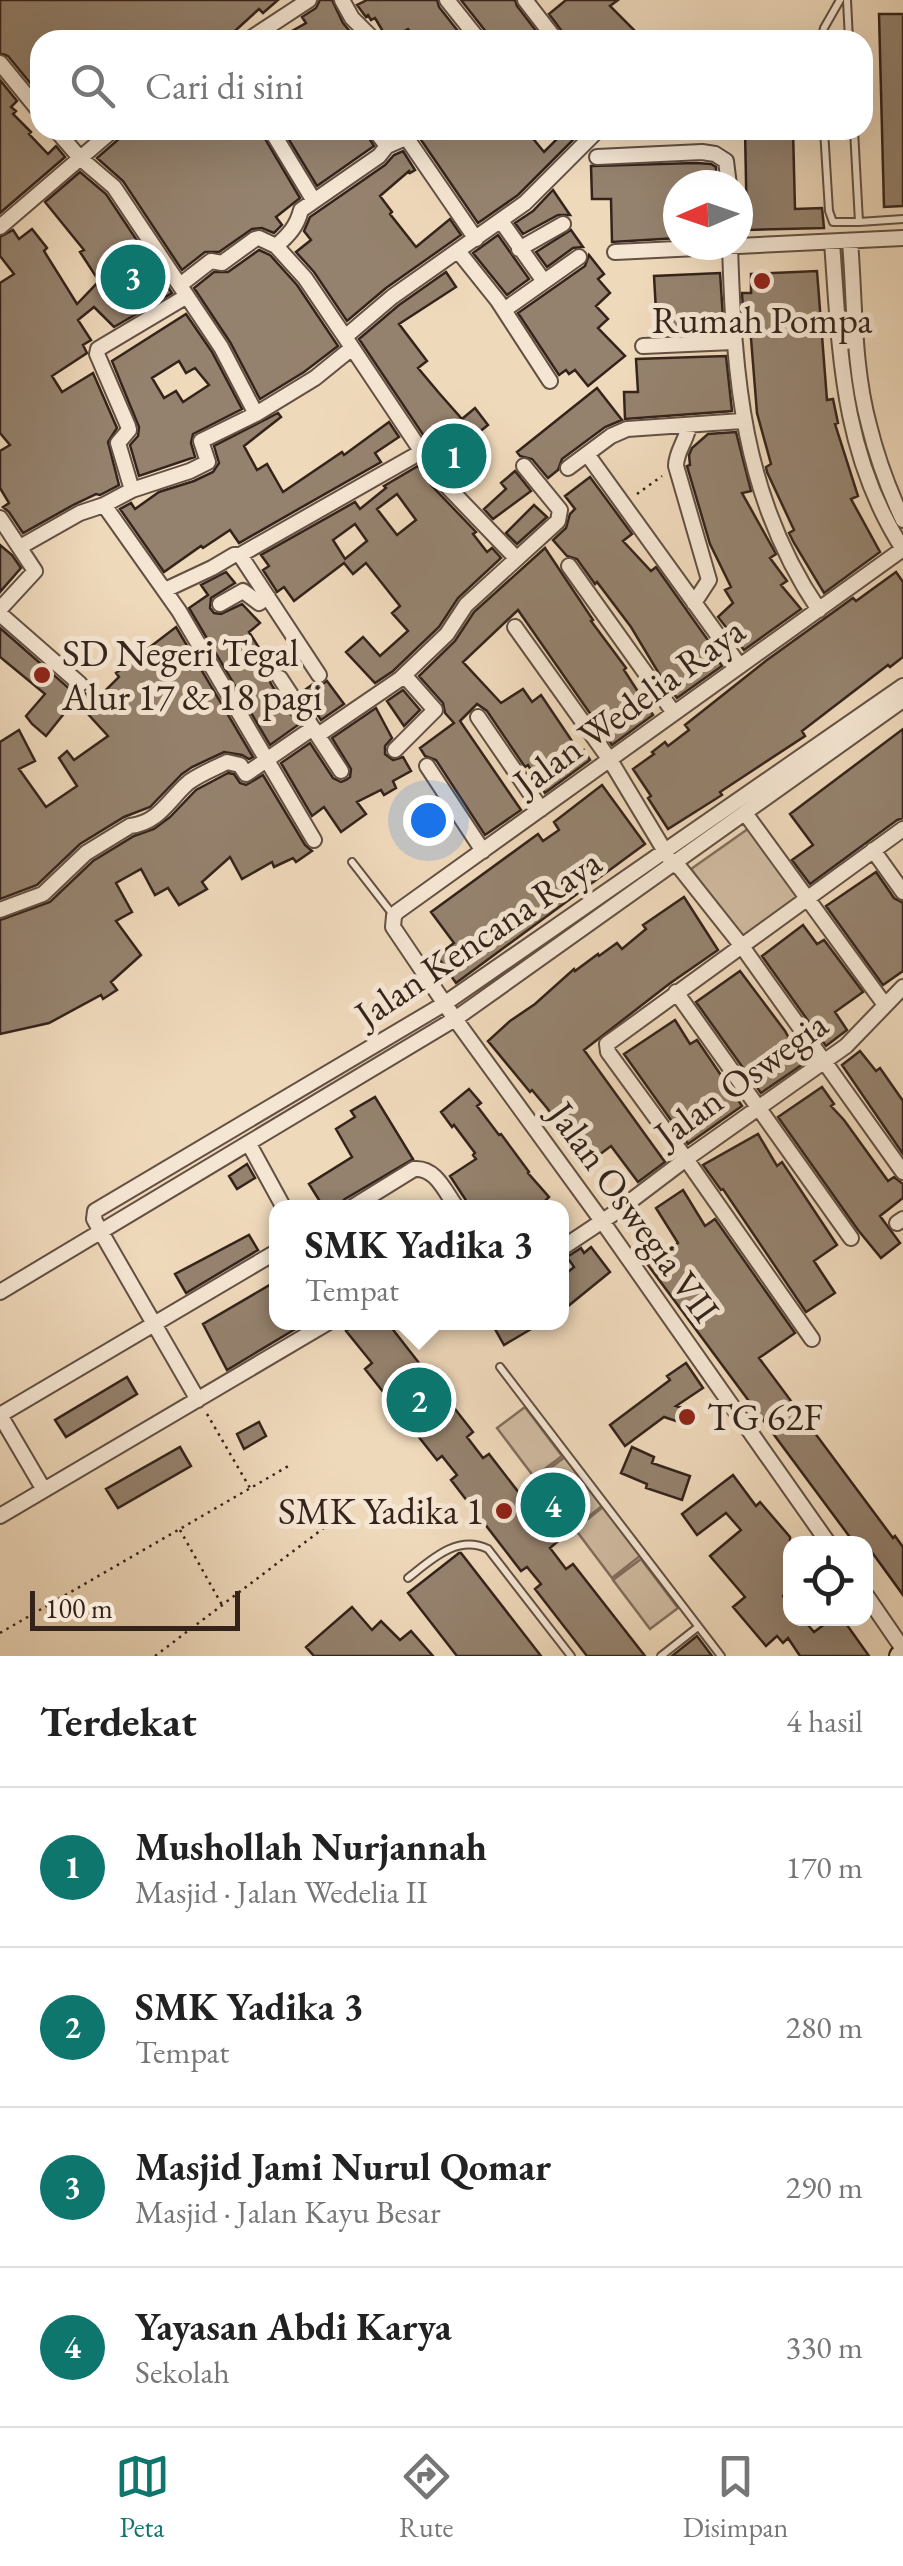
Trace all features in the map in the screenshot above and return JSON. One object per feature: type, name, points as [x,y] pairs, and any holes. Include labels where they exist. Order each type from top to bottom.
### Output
[{"type":"street","points":[[263,30],[309,0]]},
{"type":"street","points":[[342,0],[364,30]]},
{"type":"street","points":[[446,0],[472,30]]},
{"type":"street","points":[[525,0],[548,30]]},
{"type":"street","points":[[0,63],[30,100]]},
{"type":"street","points":[[65,140],[114,187],[221,346],[256,414]]},
{"type":"street","points":[[0,227],[101,140]]},
{"type":"street","points":[[277,140],[314,201]]},
{"type":"street","points":[[382,140],[387,146]]},
{"type":"street","points":[[276,246],[290,234],[300,210],[399,140]]},
{"type":"street","points":[[408,140],[476,239]]},
{"type":"street","points":[[575,140],[579,149]]},
{"type":"street","points":[[20,547],[80,513],[208,462],[202,441],[314,378],[392,297],[525,203],[588,140]]},
{"type":"street","points":[[597,158],[702,152],[726,161],[727,170]]},
{"type":"street","points":[[501,220],[543,280]]},
{"type":"street","points":[[519,248],[563,224]]},
{"type":"street","points":[[132,490],[118,443],[129,430],[98,349],[183,290],[211,261],[222,263],[259,238],[276,246],[306,278],[440,479],[516,558]]},
{"type":"street","points":[[753,245],[903,238]]},
{"type":"street","points":[[850,241],[860,378],[868,424],[899,500],[903,520]]},
{"type":"street","points":[[832,242],[842,380],[852,428],[865,476],[903,549]]},
{"type":"street","points":[[615,252],[663,249]]},
{"type":"street","points":[[458,251],[504,310],[550,380]]},
{"type":"street","points":[[504,310],[579,257]]},
{"type":"street","points":[[730,260],[733,342],[742,421],[776,534],[795,576],[818,610]]},
{"type":"street","points":[[643,346],[733,342]]},
{"type":"street","points":[[568,468],[627,429],[742,421]]},
{"type":"street","points":[[689,425],[676,466],[709,574],[708,585],[694,602]]},
{"type":"street","points":[[165,590],[240,555],[421,452]]},
{"type":"street","points":[[588,454],[740,666]]},
{"type":"street","points":[[0,910],[43,894],[86,853],[130,826],[155,818],[188,783],[226,762],[240,766],[246,774],[404,675],[447,634],[466,606],[558,521],[560,510],[524,466]]},
{"type":"street","points":[[104,505],[179,612],[314,840]]},
{"type":"street","points":[[0,518],[35,572],[0,611],[80,684]]},
{"type":"street","name":"Jalan Wedelia Raya","points":[[394,916],[903,549]]},
{"type":"street","points":[[240,555],[320,676]]},
{"type":"street","points":[[569,566],[674,713]]},
{"type":"street","points":[[220,604],[243,591],[258,603],[268,597]]},
{"type":"street","points":[[515,626],[610,760],[671,855],[742,945],[903,1172]]},
{"type":"street","points":[[395,750],[435,710],[404,675]]},
{"type":"street","points":[[280,678],[341,771]]},
{"type":"street","name":"Jalan Kencana Raya","points":[[0,1292],[455,1019],[903,686]]},
{"type":"street","name":"Jalan Kencana Raya","points":[[101,1232],[94,1215],[99,1208],[444,1004],[671,855],[744,813],[903,700]]},
{"type":"street","points":[[478,718],[541,809]]},
{"type":"street","points":[[427,766],[483,852]]},
{"type":"street","points":[[744,813],[885,1006]]},
{"type":"street","points":[[812,1339],[608,1052],[607,1044],[903,829]]},
{"type":"street","points":[[873,850],[903,892]]},
{"type":"street","name":"Jalan Oswegia VII","points":[[394,916],[394,927],[444,1004],[823,1536]]},
{"type":"street","name":"Jalan Oswegia","points":[[569,1243],[846,1046],[903,987]]},
{"type":"street","points":[[676,992],[851,1238]]},
{"type":"street","points":[[248,1144],[280,1200]]},
{"type":"street","points":[[364,1200],[421,1168],[432,1173],[451,1200]]},
{"type":"street","points":[[101,1232],[198,1400]]},
{"type":"street","points":[[44,1490],[0,1415],[269,1256]]},
{"type":"street","points":[[0,1516],[316,1330]]},
{"type":"street","points":[[873,1607],[902,1653]]},
{"type":"lane","points":[[824,30],[843,0]]},
{"type":"lane","points":[[843,0],[848,30]]},
{"type":"lane","points":[[825,140],[833,222],[903,218]]},
{"type":"lane","points":[[855,140],[859,222]]},
{"type":"lane","points":[[352,862],[394,916]]},
{"type":"lane","points":[[500,1367],[720,1656]]},
{"type":"lane","points":[[408,1578],[454,1547],[478,1544],[488,1548],[570,1656]]},
{"type":"lane","points":[[662,1656],[698,1627]]},
{"type":"path","points":[[624,504],[676,466]]},
{"type":"path","points":[[198,1400],[250,1488]]},
{"type":"path","points":[[0,1632],[292,1464]]},
{"type":"path","points":[[155,1656],[333,1521]]},
{"type":"path","points":[[180,1530],[223,1606]]},
{"type":"shaded area","points":[[752,826],[800,899],[741,939],[691,869]]},
{"type":"shaded area","points":[[525,1407],[562,1456],[534,1477],[497,1428]]},
{"type":"shaded area","points":[[565,1457],[602,1506],[574,1528],[537,1478]]},
{"type":"shaded area","points":[[603,1507],[640,1556],[612,1578],[575,1529]]},
{"type":"shaded area","points":[[641,1559],[678,1608],[650,1629],[613,1580]]},
{"type":"building","points":[[0,0],[278,0],[263,13],[259,9],[236,30],[30,30],[30,83],[8,56],[0,53]]},
{"type":"building","points":[[320,0],[332,0],[349,30],[294,30],[306,23],[302,17],[316,8]]},
{"type":"building","points":[[367,0],[437,0],[457,30],[382,30],[375,18],[366,17],[357,5]]},
{"type":"building","points":[[461,0],[515,0],[535,30],[485,30]]},
{"type":"building","points":[[566,0],[618,0],[610,6],[634,30],[561,30],[549,14]]},
{"type":"building","points":[[879,14],[903,14],[903,206],[884,207]]},
{"type":"building","points":[[0,80],[17,101],[11,107],[16,111],[13,114],[30,131],[30,140],[48,154],[56,146],[65,157],[0,213]]},
{"type":"building","points":[[118,140],[266,140],[300,198],[276,217],[282,225],[274,233],[252,229],[219,252],[205,252],[182,270],[123,181],[97,158]]},
{"type":"building","points":[[289,140],[370,140],[374,146],[317,186]]},
{"type":"building","points":[[421,140],[534,140],[544,152],[556,140],[573,140],[518,195],[478,223]]},
{"type":"building","points":[[745,140],[793,140],[795,209],[822,208],[824,228],[753,230],[753,170],[746,170]]},
{"type":"building","points":[[403,151],[415,170],[380,196],[390,214],[416,247],[450,219],[461,235],[347,321],[296,252],[311,240],[304,231],[310,217]]},
{"type":"building","points":[[696,163],[711,164],[716,170],[663,170],[663,239],[612,242],[611,199],[592,199],[591,166]]},
{"type":"building","points":[[80,172],[106,194],[172,293],[114,327],[94,307],[78,320],[91,340],[83,345],[87,353],[52,376],[62,392],[93,373],[117,428],[108,442],[119,485],[23,533],[3,507],[9,503],[0,488],[0,451],[10,445],[0,433],[0,283],[14,274],[0,256],[0,237],[13,230],[19,239],[32,229],[47,248],[44,251],[77,304],[99,281],[80,252],[84,250],[45,202]]},
{"type":"building","points":[[553,190],[570,215],[558,215],[523,234],[515,223]]},
{"type":"building","points":[[571,230],[583,247],[573,248],[547,267],[536,252]]},
{"type":"building","points":[[498,235],[529,279],[507,295],[473,253]]},
{"type":"building","points":[[259,250],[270,255],[297,285],[338,346],[260,399],[230,342],[194,288],[214,272],[228,272]]},
{"type":"building","points":[[589,255],[604,274],[598,279],[610,293],[596,306],[608,319],[598,328],[625,356],[588,386],[575,370],[559,375],[518,313],[585,266]]},
{"type":"building","points":[[817,271],[827,400],[833,399],[838,423],[835,424],[858,496],[851,499],[880,552],[824,593],[789,533],[794,530],[767,472],[766,467],[771,464],[757,413],[750,326],[744,327],[742,293],[751,293],[751,274]]},
{"type":"building","points":[[446,272],[456,287],[399,324],[427,361],[418,368],[439,393],[462,419],[475,408],[488,425],[462,446],[469,455],[464,459],[480,476],[465,490],[448,472],[359,339]]},
{"type":"building","points":[[720,273],[724,332],[665,334],[664,310],[656,311],[654,276]]},
{"type":"building","points":[[186,314],[212,352],[242,409],[193,434],[195,457],[139,476],[130,445],[138,436],[139,427],[112,361]],"holes":[[[179,361],[186,373],[195,368],[209,385],[183,402],[176,391],[164,398],[152,378]]]},
{"type":"building","points":[[726,356],[732,411],[625,419],[624,392],[638,392],[636,359]]},
{"type":"building","points":[[597,388],[622,420],[605,427],[562,459],[558,470],[548,478],[532,459],[520,456],[517,452]]},
{"type":"building","points":[[278,413],[281,417],[244,446],[257,470],[267,464],[283,492],[389,422],[399,437],[375,453],[381,462],[239,543],[230,530],[164,572],[120,509],[131,503],[135,509],[159,492],[213,472],[219,463],[214,446]]},
{"type":"building","points":[[736,432],[751,491],[742,493],[776,554],[770,558],[787,581],[781,585],[801,609],[744,650],[718,617],[733,603],[725,590],[731,587],[710,544],[687,466],[692,448],[708,434]]},
{"type":"building","points":[[418,466],[476,532],[473,534],[487,552],[492,548],[501,558],[458,598],[439,627],[375,683],[346,652],[363,637],[380,656],[408,631],[392,613],[400,606],[366,563],[353,574],[344,563],[294,601],[284,587],[277,592],[263,570],[269,566],[261,555],[355,502],[360,509],[384,486]],"holes":[[[397,494],[416,520],[397,535],[377,509]],[[355,524],[367,541],[345,559],[333,540]]]},
{"type":"building","points":[[515,471],[531,491],[493,519],[484,509],[506,489],[501,483]]},
{"type":"building","points":[[590,477],[632,534],[623,541],[651,571],[656,567],[722,666],[677,698],[597,582],[553,540],[566,528],[575,509],[565,496]]},
{"type":"building","points":[[534,505],[547,517],[517,544],[506,533]]},
{"type":"building","points":[[0,545],[21,568],[0,592]]},
{"type":"building","points":[[545,548],[653,715],[612,745],[518,610],[463,662],[501,703],[523,689],[532,702],[541,695],[580,753],[584,750],[590,760],[545,793],[487,711],[477,704],[460,721],[521,810],[485,835],[436,760],[425,756],[420,748],[454,723],[445,713],[443,703],[419,676],[455,641],[474,612]]},
{"type":"building","points":[[226,572],[235,583],[211,598],[210,608],[221,614],[242,604],[260,623],[249,632],[273,670],[271,684],[298,725],[270,745],[189,608],[208,595],[201,585]]},
{"type":"building","points":[[896,572],[903,582],[903,657],[802,731],[805,736],[668,829],[633,769],[665,742],[668,746],[689,730],[685,725],[767,660]]},
{"type":"building","points":[[176,627],[253,757],[224,752],[192,767],[150,807],[124,817],[80,844],[37,885],[0,899],[0,742],[19,730],[35,761],[19,769],[46,807],[77,786],[59,758],[67,751],[74,760],[108,736],[75,700],[46,736],[32,724],[26,716],[45,694],[0,657],[0,628],[73,692],[85,693],[95,701],[119,677],[116,673]]},
{"type":"building","points":[[327,681],[344,704],[321,720],[302,692]]},
{"type":"building","points":[[403,690],[420,710],[404,726],[387,701]]},
{"type":"building","points":[[376,708],[392,738],[385,746],[385,754],[393,760],[403,757],[411,771],[393,781],[396,788],[384,795],[381,790],[357,802],[366,814],[341,832],[324,807],[312,816],[281,763],[310,743],[333,778],[346,780],[351,769],[332,738]]},
{"type":"building","points":[[903,729],[903,818],[810,884],[792,860],[813,845],[790,814]]},
{"type":"building","points":[[228,773],[246,785],[263,775],[312,851],[296,862],[293,858],[274,867],[272,862],[242,879],[230,857],[202,882],[207,889],[179,905],[168,888],[155,895],[141,869],[116,883],[132,912],[116,921],[141,955],[111,982],[117,990],[49,1023],[0,1034],[0,920],[50,902],[93,861],[134,836],[154,829],[196,790]]},
{"type":"building","points":[[602,785],[645,844],[456,983],[437,956],[454,943],[431,912],[538,834],[543,841],[559,830],[554,822]]},
{"type":"building","points":[[876,872],[894,898],[903,903],[903,971],[883,985],[826,906]]},
{"type":"building","points":[[684,897],[718,950],[584,1050],[665,1162],[638,1182],[611,1146],[583,1167],[556,1129],[560,1126],[547,1108],[488,1041],[574,969],[617,943],[622,949],[646,929],[643,925]]},
{"type":"building","points":[[803,925],[817,944],[824,940],[863,992],[835,1012],[847,1030],[826,1046],[762,956]]},
{"type":"building","points":[[740,971],[785,1031],[803,1064],[761,1093],[696,1002]]},
{"type":"building","points":[[675,1020],[690,1044],[697,1040],[742,1106],[688,1144],[624,1054]]},
{"type":"building","points":[[860,1051],[876,1071],[880,1068],[903,1101],[903,1154],[842,1065]]},
{"type":"building","points":[[822,1087],[834,1104],[831,1106],[888,1181],[894,1177],[903,1184],[903,1198],[880,1216],[900,1243],[881,1258],[778,1117]]},
{"type":"building","points":[[469,1089],[481,1103],[477,1106],[549,1197],[466,1200],[450,1176],[476,1159],[475,1153],[441,1112]]},
{"type":"building","points":[[375,1097],[413,1159],[344,1200],[319,1200],[309,1184],[352,1157],[336,1129],[355,1117],[351,1111]]},
{"type":"building","points":[[758,1134],[777,1166],[782,1162],[837,1245],[814,1261],[835,1293],[806,1312],[703,1165]]},
{"type":"building","points":[[247,1164],[255,1178],[237,1189],[229,1176]]},
{"type":"building","points":[[683,1190],[705,1226],[715,1219],[795,1333],[759,1358],[903,1547],[903,1595],[873,1554],[873,1536],[849,1536],[648,1265],[678,1243],[656,1208]]},
{"type":"building","points":[[249,1235],[258,1250],[186,1293],[175,1274]]},
{"type":"building","points":[[591,1247],[610,1272],[569,1305],[569,1271],[574,1267],[569,1256],[581,1248],[584,1253]]},
{"type":"building","points":[[269,1285],[269,1330],[294,1330],[227,1370],[203,1324]]},
{"type":"building","points":[[393,1330],[473,1432],[467,1437],[483,1458],[489,1454],[557,1542],[550,1548],[566,1569],[573,1564],[645,1656],[587,1656],[535,1589],[541,1584],[527,1567],[521,1571],[451,1480],[457,1475],[442,1456],[437,1460],[365,1369],[372,1363],[346,1331]]},
{"type":"building","points":[[496,1330],[529,1330],[504,1345]]},
{"type":"building","points":[[686,1363],[703,1388],[676,1406],[696,1412],[691,1426],[664,1417],[625,1446],[610,1425],[670,1380],[667,1376]]},
{"type":"building","points":[[127,1377],[137,1394],[66,1437],[55,1420]]},
{"type":"building","points":[[259,1422],[266,1436],[244,1449],[237,1434]]},
{"type":"building","points":[[180,1447],[191,1466],[118,1508],[106,1489]]},
{"type":"building","points":[[632,1447],[654,1457],[652,1463],[690,1476],[682,1500],[646,1488],[647,1484],[621,1473]]},
{"type":"building","points":[[733,1475],[756,1506],[760,1502],[789,1536],[783,1536],[783,1626],[809,1626],[814,1632],[822,1626],[848,1626],[869,1656],[800,1656],[788,1638],[783,1643],[777,1636],[766,1646],[733,1607],[745,1597],[710,1556],[741,1530],[726,1513],[697,1535],[682,1514]]},
{"type":"building","points":[[459,1553],[541,1656],[457,1656],[408,1593]]},
{"type":"building","points":[[352,1607],[372,1630],[381,1621],[400,1640],[411,1631],[433,1656],[314,1656],[306,1647]]},
{"type":"building","points":[[697,1636],[712,1656],[672,1656]]},
{"type":"place","name":"Masjid Jami Nurul Qomar","points":[[133,277]]},
{"type":"place","name":"Rumah Pompa","points":[[762,281]]},
{"type":"place","name":"Mushollah Nurjannah","points":[[454,456]]},
{"type":"place","name":"SD Negeri Tegal Alur 17 & 18 pagi","points":[[42,675]]},
{"type":"place","name":"SMK Yadika 3","points":[[419,1400]]},
{"type":"place","name":"TG 62F","points":[[687,1417]]},
{"type":"place","name":"Yayasan Abdi Karya","points":[[553,1505]]},
{"type":"place","name":"SMK Yadika 1","points":[[504,1511]]}]
